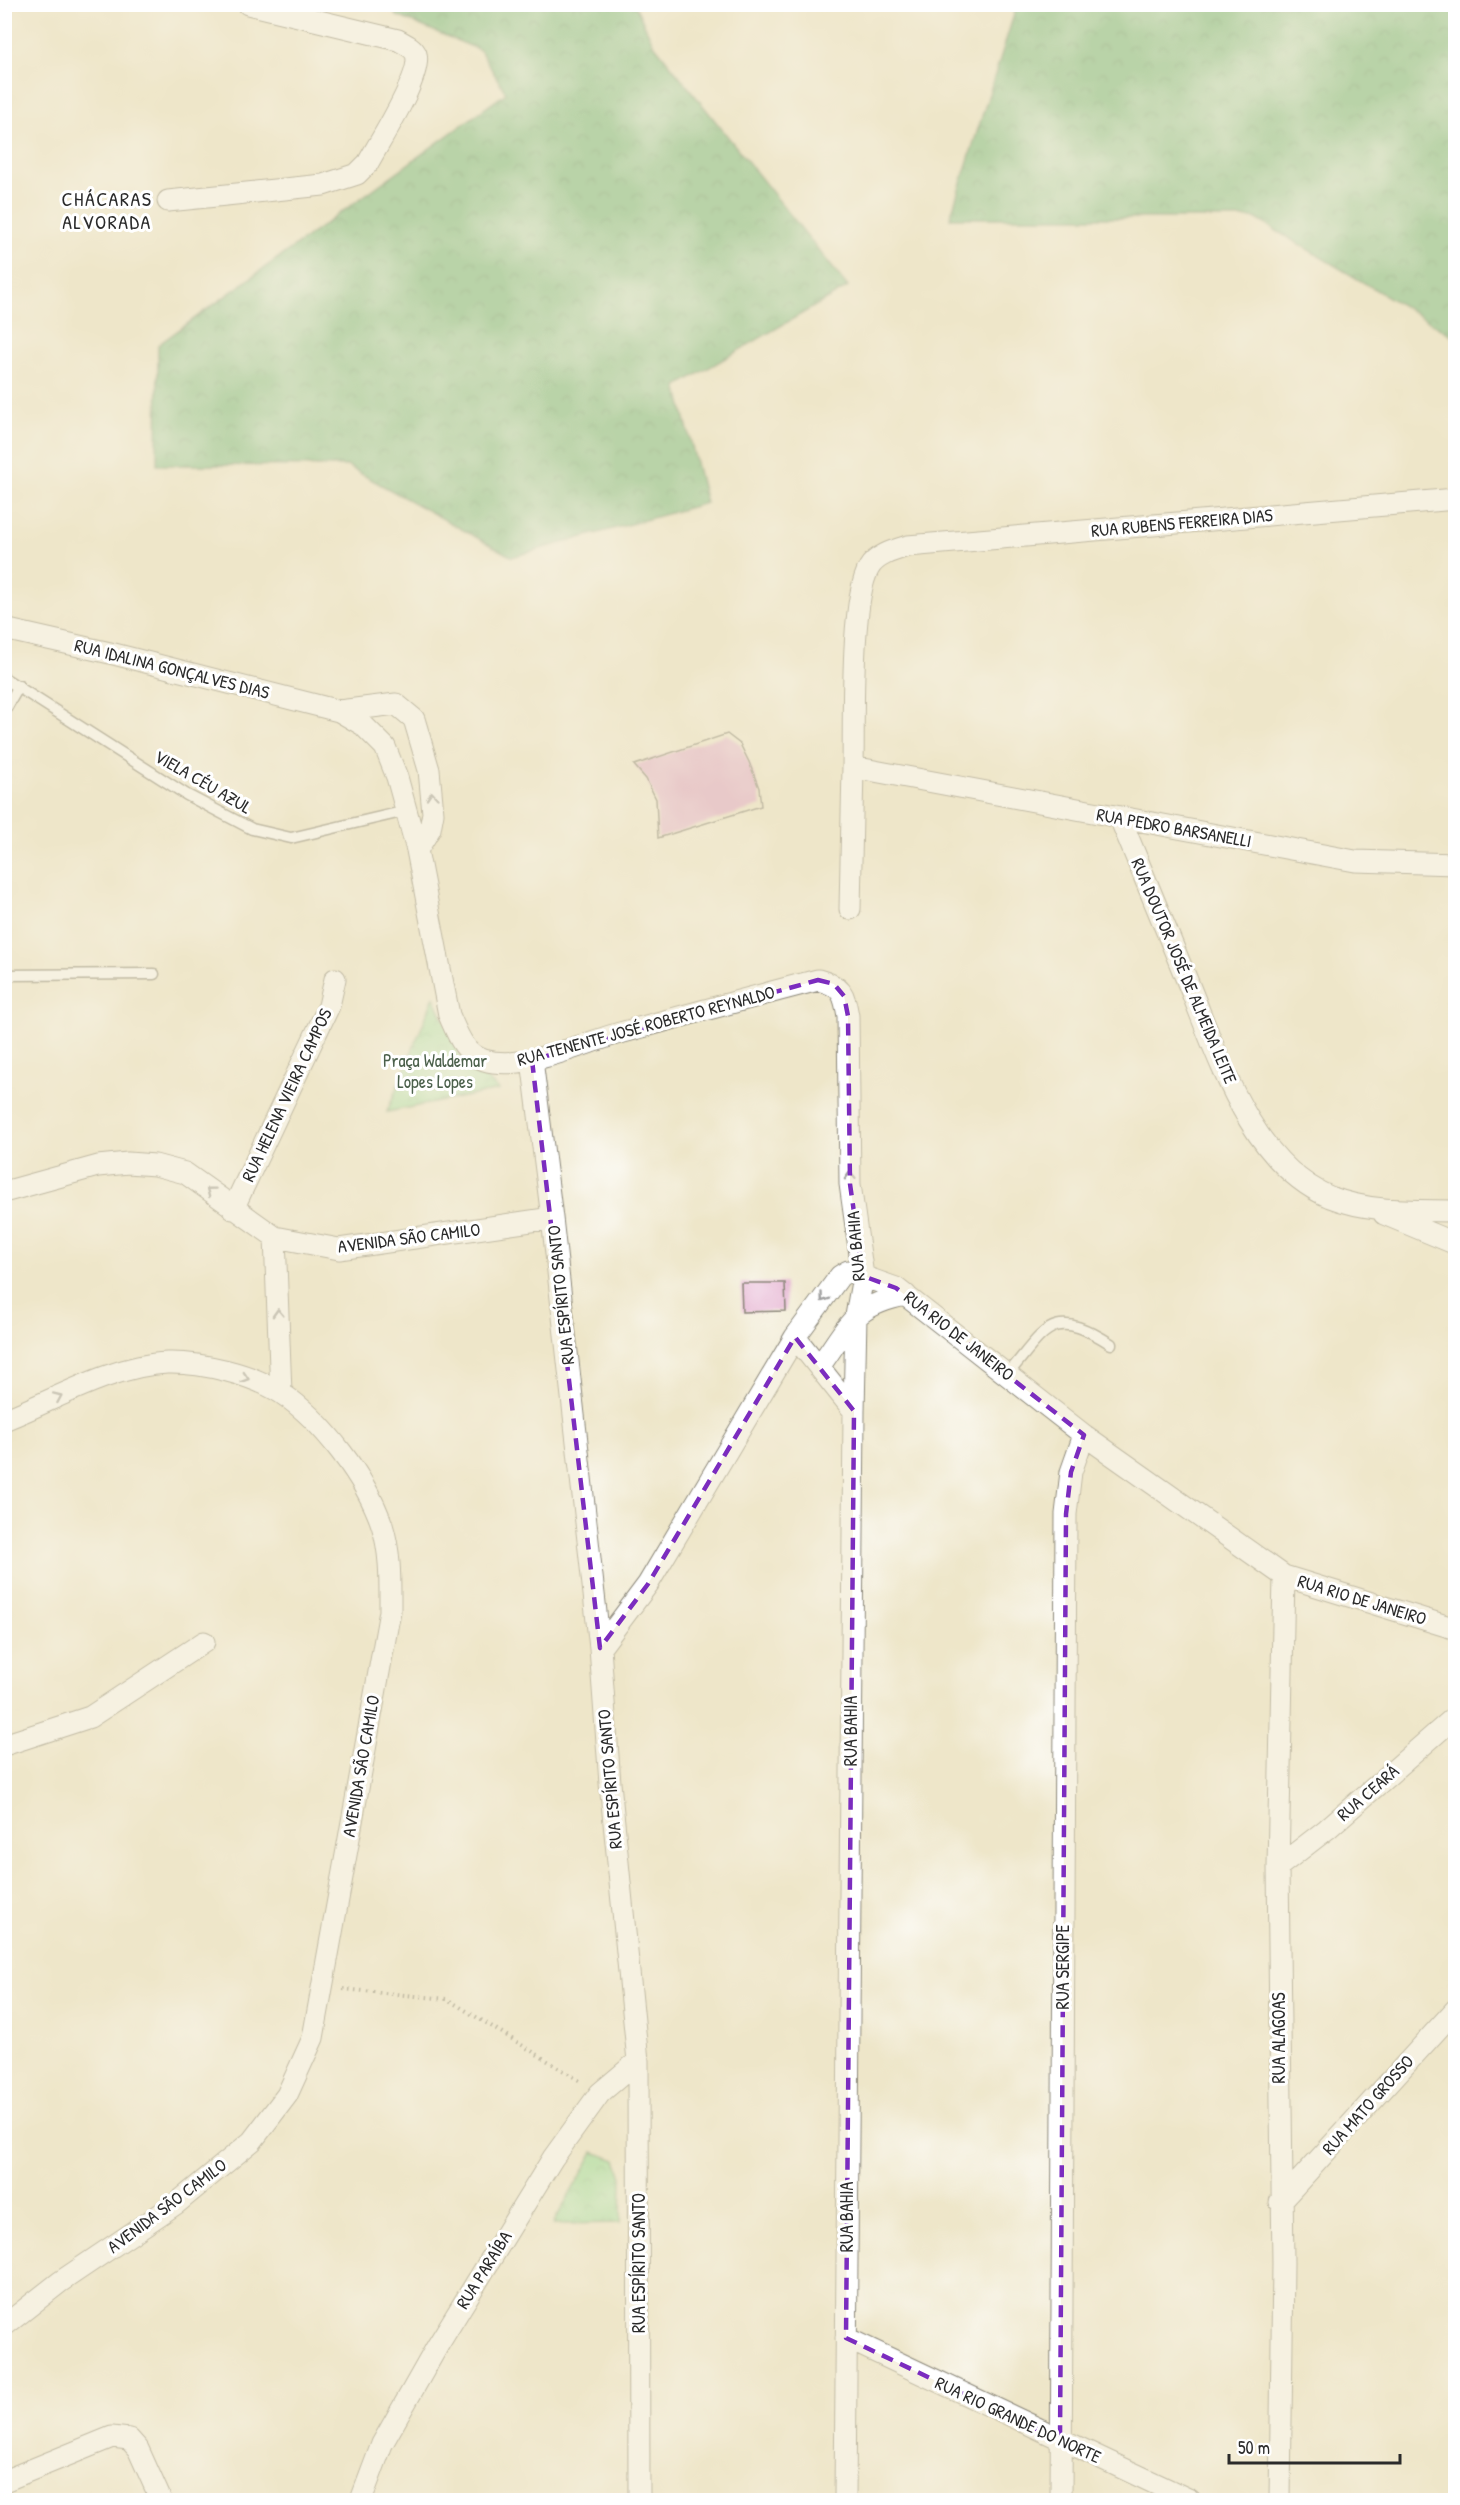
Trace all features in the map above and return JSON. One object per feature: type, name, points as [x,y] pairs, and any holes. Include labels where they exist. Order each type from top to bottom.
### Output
[{"type":"street","points":[[168,201],[323,185],[357,174],[368,163],[415,74],[416,54],[411,47],[398,40],[248,4]]},
{"type":"street","name":"RUA RUBENS FERREIRA DIAS","points":[[850,909],[859,596],[869,567],[887,553],[908,546],[1455,499]]},
{"type":"street","name":"RUA IDALINA GONÇALVES DIAS","points":[[4,629],[110,653],[339,711],[363,724],[384,747],[397,777],[417,850]]},
{"type":"street","name":"RUA IDALINA GONÇALVES DIAS","points":[[339,711],[396,704],[414,719],[429,770],[433,813],[430,829],[417,850]]},
{"type":"street","name":"RUA PEDRO BARSANELLI","points":[[853,767],[1355,861],[1455,864]]},
{"type":"street","name":"RUA DOUTOR JOSÉ DE ALMEIDA LEITE","points":[[1120,818],[1226,1077],[1261,1138],[1295,1175],[1329,1196],[1373,1210]]},
{"type":"street","name":"RUA TENENTE JOSÉ ROBERTO REYNALDO","points":[[417,850],[449,1015],[460,1041],[473,1056],[487,1061],[532,1060],[613,1035],[818,980]]},
{"type":"street","name":"RUA HELENA VIEIRA CAMPOS","points":[[233,1209],[329,1005],[335,979]]},
{"type":"street","name":"RUA BAHIA","points":[[818,980],[834,984],[844,996],[848,1016],[850,1184],[863,1276],[856,1316],[854,1411],[845,2500]]},
{"type":"street","name":"RUA ESPÍRITO SANTO","points":[[532,1060],[600,1648],[610,1783],[638,2061],[639,2500]]},
{"type":"street","name":"AVENIDA SÃO CAMILO","points":[[4,1192],[98,1166],[128,1163],[155,1165],[185,1173],[275,1237],[339,1249],[552,1218]]},
{"type":"street","points":[[1373,1210],[1455,1211]]},
{"type":"street","points":[[1373,1210],[1455,1244]]},
{"type":"street","points":[[275,1237],[281,1393]]},
{"type":"street","name":"RUA RIO DE JANEIRO","points":[[600,1648],[648,1584],[795,1337],[840,1276],[848,1271],[884,1282],[906,1295],[1084,1435],[1284,1576],[1455,1629]]},
{"type":"street","points":[[819,1367],[856,1316],[874,1303],[906,1295]]},
{"type":"street","points":[[795,1337],[854,1411]]},
{"type":"street","name":"AVENIDA SÃO CAMILO","points":[[4,1420],[107,1376],[166,1363],[206,1365],[254,1380],[281,1393],[334,1441],[361,1480],[382,1526],[390,1568],[390,1611],[313,2038],[287,2095],[252,2141],[177,2203],[60,2282],[4,2326]]},
{"type":"street","name":"RUA SERGIPE","points":[[1060,2500],[1066,1514],[1071,1472],[1084,1435]]},
{"type":"street","name":"RUA ALAGOAS","points":[[1280,2500],[1283,2263],[1280,2202],[1278,1867],[1284,1576]]},
{"type":"street","points":[[4,1745],[90,1717],[204,1642]]},
{"type":"street","name":"RUA CEARÁ","points":[[1278,1867],[1327,1829],[1455,1716]]},
{"type":"street","name":"RUA MATO GROSSO","points":[[1280,2202],[1455,2009]]},
{"type":"street","name":"RUA PARAÍBA","points":[[361,2500],[382,2445],[438,2345],[553,2158],[600,2093],[638,2061]]},
{"type":"street","name":"RUA RIO GRANDE DO NORTE","points":[[846,2338],[1190,2500]]},
{"type":"street","points":[[4,2481],[112,2437],[129,2439],[138,2449],[161,2500]]},
{"type":"lane","name":"VIELA CÉU AZUL","points":[[4,678],[187,795],[261,832],[291,838],[406,811]]},
{"type":"lane","points":[[4,712],[19,686]]},
{"type":"lane","points":[[4,975],[154,974]]},
{"type":"lane","points":[[1007,1375],[1052,1326],[1066,1322],[1089,1330],[1111,1344]]},
{"type":"path","points":[[322,1987],[447,1999],[600,2093]]},
{"type":"highlighted area","points":[[818,980],[834,984],[844,996],[848,1016],[850,1184],[863,1276],[896,1288],[1084,1435],[1071,1472],[1066,1514],[1060,2440],[846,2338],[854,1411],[795,1337],[648,1584],[600,1648],[532,1060]]},
{"type":"green space","points":[[398,5],[635,5],[653,43],[848,287],[677,386],[706,503],[512,557],[347,466],[157,465],[158,345],[506,93],[480,50],[395,15]]},
{"type":"green space","points":[[1017,5],[1455,5],[1455,337],[1255,218],[950,218]]},
{"type":"green space","name":"Praça Waldemar Lopes Lopes","points":[[434,997],[459,1054],[499,1090],[387,1112]]},
{"type":"green space","points":[[594,2152],[616,2160],[622,2177],[621,2223],[553,2224]]},
{"type":"building","points":[[727,734],[740,744],[749,762],[759,788],[761,806],[658,838],[656,799],[646,779],[634,765]]},
{"type":"building","points":[[741,1283],[785,1283],[786,1311],[742,1312]]},
{"type":"district","name":"CHÁCARAS ALVORADA","points":[[107,210]]}]
